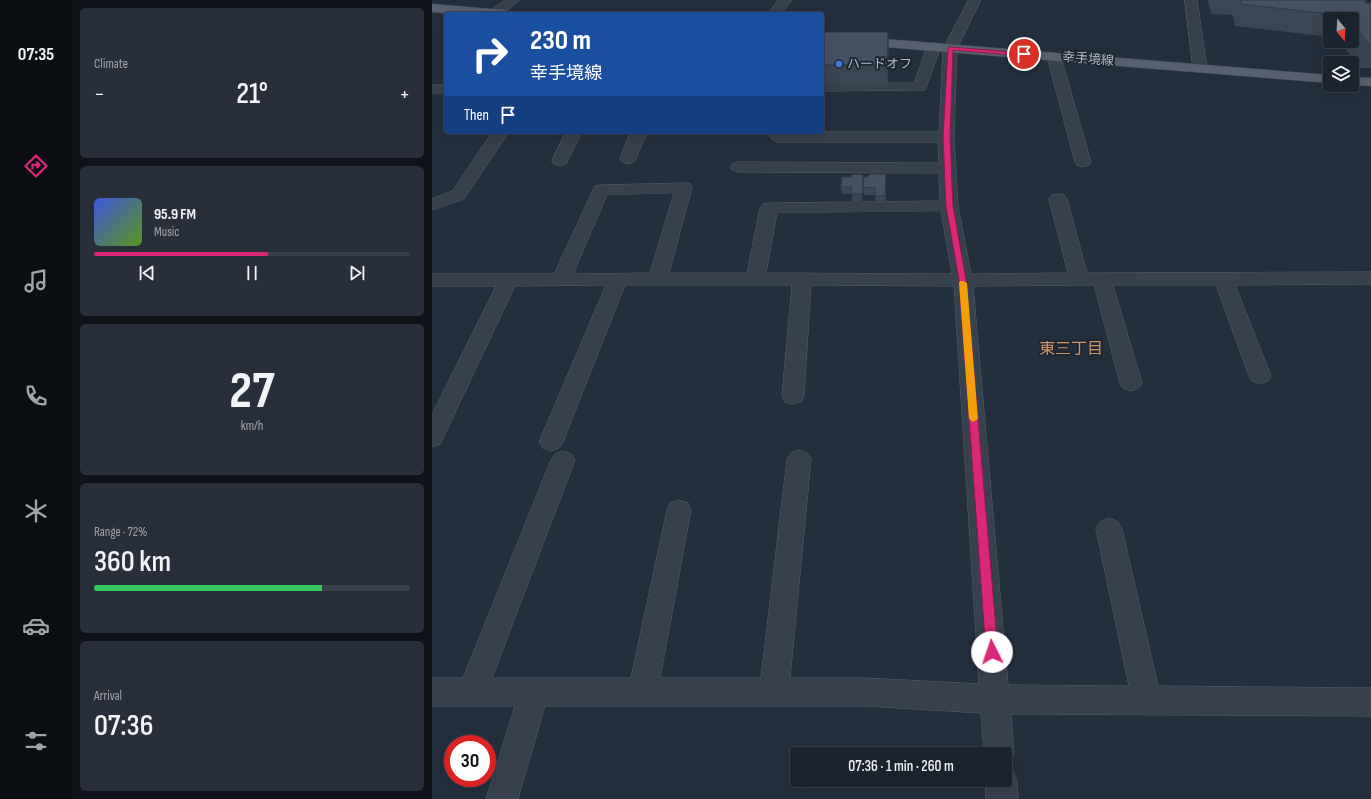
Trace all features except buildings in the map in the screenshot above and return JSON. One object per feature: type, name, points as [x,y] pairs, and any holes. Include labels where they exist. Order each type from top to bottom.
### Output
[{"type":"main road","points":[[433,9],[473,12]]},
{"type":"main road","name":"幸手境線","points":[[824,38],[1323,78]]},
{"type":"main road","points":[[1359,81],[1371,82]]},
{"type":"street","points":[[501,12],[514,0]]},
{"type":"street","points":[[776,12],[786,0]]},
{"type":"street","points":[[975,0],[950,48],[946,137],[949,206],[962,280],[998,747]]},
{"type":"street","points":[[1191,0],[1200,68]]},
{"type":"street","points":[[824,87],[920,87],[934,47]]},
{"type":"street","points":[[1054,57],[1083,162]]},
{"type":"street","points":[[432,89],[444,89]]},
{"type":"street","points":[[432,205],[458,194],[500,134]]},
{"type":"street","points":[[560,161],[573,134]]},
{"type":"street","points":[[628,159],[638,134]]},
{"type":"street","points":[[779,134],[778,137],[946,137]]},
{"type":"street","points":[[738,167],[948,168]]},
{"type":"street","points":[[561,280],[601,190],[684,188],[658,279]]},
{"type":"street","points":[[1058,199],[1079,280]]},
{"type":"street","points":[[755,279],[769,208],[949,206]]},
{"type":"street","points":[[432,280],[1102,280],[1371,278]]},
{"type":"street","points":[[472,692],[618,279]]},
{"type":"street","points":[[793,396],[802,279]]},
{"type":"street","points":[[1222,279],[1260,376]]},
{"type":"street","points":[[432,438],[508,280]]},
{"type":"street","points":[[1102,280],[1131,384]]},
{"type":"street","points":[[774,692],[799,459]]},
{"type":"street","points":[[643,692],[679,510]]},
{"type":"street","points":[[1109,529],[1146,700]]},
{"type":"street","points":[[432,692],[865,692],[995,699],[1371,702]]},
{"type":"street","points":[[502,799],[534,692]]},
{"type":"street","points":[[1001,787],[1002,799]]},
{"type":"slow traffic","points":[[963,283],[973,419]]},
{"type":"place","name":"ハードオフ","points":[[839,64]]},
{"type":"district","name":"東三丁目","points":[[1071,349]]},
{"type":"route","points":[[992,652],[962,280],[949,206],[946,137],[950,48],[1024,54]]}]
